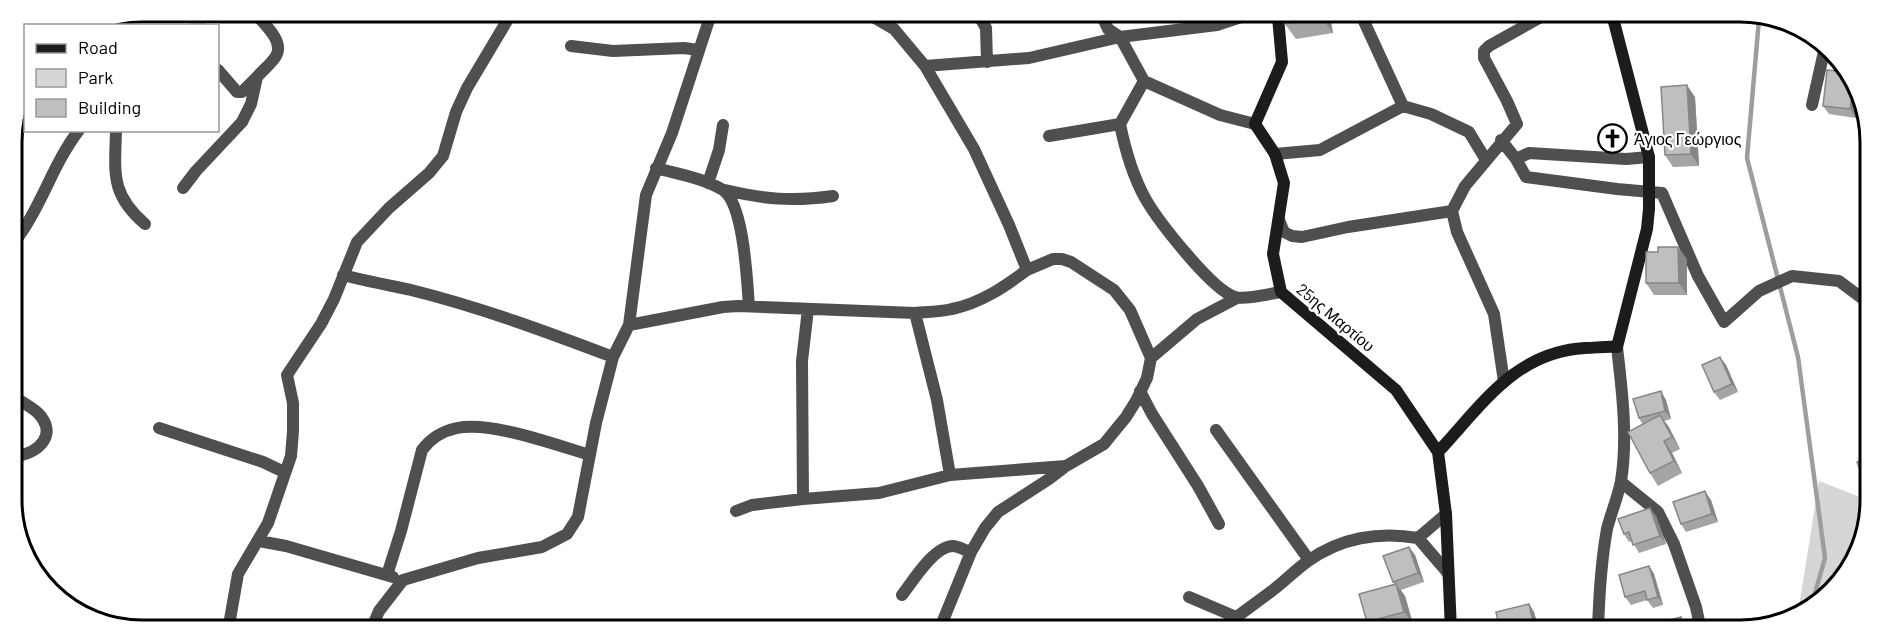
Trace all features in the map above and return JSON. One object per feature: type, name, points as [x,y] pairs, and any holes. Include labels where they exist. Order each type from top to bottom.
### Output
[{"type":"main road","points":[[1255,124],[1282,62],[1278,22]]},
{"type":"main road","points":[[1450,620],[1449,547],[1438,452],[1504,382],[1533,360],[1570,349],[1617,348],[1647,229],[1649,157],[1614,22]]},
{"type":"main road","name":"25ης Μαρτίου","points":[[1255,124],[1275,154],[1284,183],[1273,254],[1281,292],[1396,390],[1438,452]]},
{"type":"street","points":[[983,22],[986,28],[987,62]]},
{"type":"street","points":[[1105,22],[1108,28],[1120,37],[1144,81],[1220,115],[1255,124]]},
{"type":"street","points":[[925,66],[1029,58],[1120,37],[1224,22]]},
{"type":"street","points":[[1364,22],[1403,106]]},
{"type":"street","points":[[1504,382],[1494,314],[1457,232],[1452,211],[1465,186],[1516,124],[1507,101],[1484,58],[1484,51],[1532,22]]},
{"type":"street","points":[[219,71],[237,92],[242,92],[257,77],[277,55],[279,48],[278,41],[263,23]]},
{"type":"street","points":[[230,620],[238,574],[268,523],[291,456],[293,403],[287,375],[330,308],[357,242],[443,156],[463,96],[506,23]]},
{"type":"street","points":[[259,541],[286,546],[402,580],[478,558],[542,547],[567,534],[578,518],[596,423],[613,357],[629,325],[646,195],[672,133],[708,23]]},
{"type":"street","points":[[883,23],[894,29],[925,66],[974,149],[1010,225],[1027,270]]},
{"type":"street","points":[[571,46],[613,51],[684,48],[698,50]]},
{"type":"street","points":[[1812,105],[1823,56]]},
{"type":"street","points":[[183,188],[242,122],[251,105],[257,77]]},
{"type":"street","points":[[1144,81],[1120,124],[1124,144],[1146,198],[1198,267],[1226,293],[1237,298]]},
{"type":"street","points":[[1275,154],[1320,150],[1403,106],[1431,114],[1468,132],[1486,160]]},
{"type":"street","points":[[1049,136],[1120,124]]},
{"type":"street","points":[[708,183],[719,150],[723,125]]},
{"type":"street","points":[[23,230],[33,215],[66,148],[78,132]]},
{"type":"street","points":[[116,132],[117,190],[131,210],[145,224]]},
{"type":"street","points":[[1501,141],[1516,159],[1526,177],[1662,193],[1698,276],[1724,322],[1759,291],[1792,276],[1839,282],[1860,296]]},
{"type":"street","points":[[1516,159],[1529,153],[1626,159],[1649,157]]},
{"type":"street","points":[[656,168],[725,190],[786,201],[833,196]]},
{"type":"street","points":[[725,190],[736,212],[746,257],[749,306]]},
{"type":"street","points":[[1279,220],[1284,232],[1302,237],[1348,227],[1452,211]]},
{"type":"street","points":[[629,325],[723,307],[749,306],[915,313],[952,310],[1000,291],[1027,270],[1053,259],[1062,259],[1071,262],[1114,290],[1130,310],[1151,358]]},
{"type":"street","points":[[343,275],[410,290],[521,322],[613,357]]},
{"type":"street","points":[[940,620],[971,552],[985,528],[998,512],[1066,466],[1104,444],[1126,417],[1146,378],[1151,358],[1197,319],[1237,298],[1281,292]]},
{"type":"street","points":[[803,499],[802,361],[808,309]]},
{"type":"street","points":[[915,313],[937,400],[950,475]]},
{"type":"street","points":[[1598,620],[1606,538],[1621,482],[1622,409],[1617,348]]},
{"type":"street","points":[[1140,391],[1219,524]]},
{"type":"street","points":[[22,403],[39,415],[46,429],[44,440],[38,449],[22,455]]},
{"type":"street","points":[[387,575],[422,450],[429,441],[439,435],[456,428],[476,427],[516,433],[590,455]]},
{"type":"street","points":[[159,428],[263,462],[284,472]]},
{"type":"street","points":[[1216,430],[1309,560]]},
{"type":"street","points":[[736,511],[753,505],[879,493],[950,475],[1066,466]]},
{"type":"street","points":[[1621,482],[1658,512],[1674,544],[1699,620]]},
{"type":"street","points":[[1418,538],[1446,514]]},
{"type":"street","points":[[1232,620],[1270,593],[1309,560],[1331,548],[1365,537],[1388,534],[1418,538],[1448,573]]},
{"type":"street","points":[[902,595],[932,557],[941,550],[953,546],[971,552]]},
{"type":"street","points":[[375,620],[379,611],[402,580]]},
{"type":"street","points":[[1189,597],[1236,617]]},
{"type":"green space","points":[[1819,481],[1860,497],[1859,517],[1851,547],[1840,567],[1820,591],[1799,605]]},
{"type":"building","points":[[1827,70],[1837,71],[1851,96],[1850,109],[1823,106]]},
{"type":"building","points":[[1687,85],[1691,154],[1665,155],[1661,87]]},
{"type":"building","points":[[1658,247],[1678,247],[1679,283],[1646,283],[1646,252],[1658,252]]},
{"type":"building","points":[[1720,357],[1732,384],[1714,392],[1702,365]]},
{"type":"building","points":[[1661,391],[1665,411],[1639,418],[1633,399]]},
{"type":"building","points":[[1660,415],[1672,437],[1664,441],[1674,461],[1650,473],[1628,432]]},
{"type":"building","points":[[1705,491],[1712,514],[1681,524],[1673,502]]},
{"type":"building","points":[[1650,508],[1660,536],[1633,545],[1629,532],[1624,534],[1618,519]]},
{"type":"building","points":[[1409,547],[1418,573],[1393,582],[1383,556]]},
{"type":"building","points":[[1649,566],[1658,597],[1647,600],[1645,591],[1625,597],[1619,575]]},
{"type":"building","points":[[1396,584],[1404,612],[1366,620],[1359,594]]},
{"type":"building","points":[[1529,604],[1532,620],[1498,620],[1496,612]]},
{"type":"waterway","points":[[1759,24],[1747,158],[1798,357],[1825,558],[1814,595]]},
{"type":"place","name":"Άγιος Γεώργιος","points":[[1613,138]]}]
